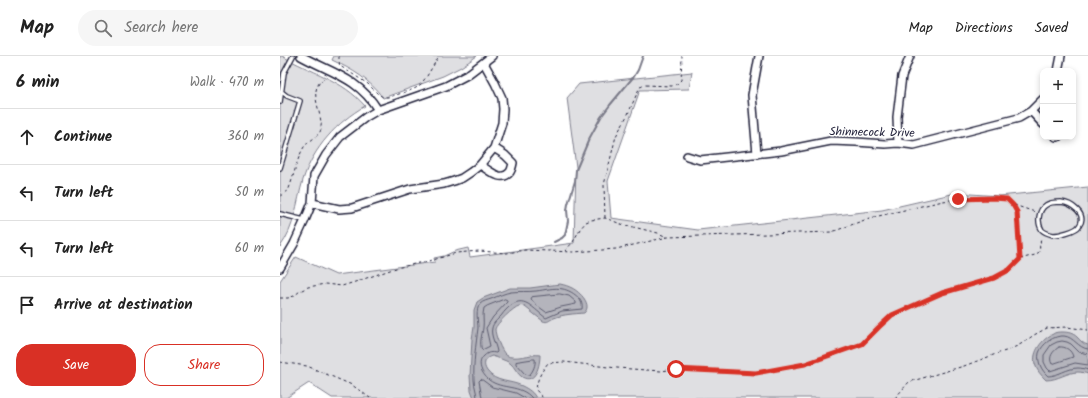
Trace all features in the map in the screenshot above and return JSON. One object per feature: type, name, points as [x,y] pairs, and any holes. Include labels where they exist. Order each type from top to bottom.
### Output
[{"type":"street","points":[[301,56],[350,80],[361,89],[378,110]]},
{"type":"street","points":[[280,268],[294,244],[312,203],[314,176],[326,155],[340,137],[366,117],[378,110],[446,86],[467,75],[492,56]]},
{"type":"street","points":[[757,154],[752,95],[760,56]]},
{"type":"street","points":[[898,143],[897,117],[902,76],[910,56]]},
{"type":"street","points":[[1059,68],[1062,56]]},
{"type":"street","points":[[312,203],[339,209],[352,208],[410,189],[454,181],[471,172],[480,165],[494,148],[502,123],[503,109],[502,98],[484,63]]},
{"type":"street","name":"Shinnecock Drive","points":[[686,156],[700,160],[781,151],[831,141],[885,144],[898,143],[914,145],[1019,118],[1031,111],[1040,102]]},
{"type":"street","points":[[1031,111],[1040,121]]},
{"type":"street","points":[[480,165],[497,176],[503,177],[508,174],[512,169],[512,163],[505,155],[494,148]]},
{"type":"lane","points":[[280,102],[282,73],[293,56]]},
{"type":"lane","points":[[280,168],[300,100],[287,96],[281,92]]},
{"type":"lane","points":[[1061,202],[1068,203],[1073,206],[1079,212],[1082,219],[1079,226],[1074,230],[1053,234],[1044,231],[1039,222],[1039,215],[1046,204],[1061,202]]},
{"type":"lane","points":[[280,214],[305,220]]},
{"type":"lane","points":[[1082,219],[1088,218]]},
{"type":"path","points":[[339,56],[341,66],[368,84],[383,97],[389,97],[416,88],[427,76],[439,56]]},
{"type":"path","points":[[605,218],[604,185],[616,136],[640,87],[645,85],[672,86],[681,80],[682,56]]},
{"type":"path","points":[[280,196],[288,191],[305,146],[312,138],[319,134],[321,129],[316,99],[316,89],[318,84],[341,66]]},
{"type":"path","points":[[280,298],[288,298],[304,289],[325,284],[342,286],[396,268],[433,260],[456,253],[479,251],[507,253],[525,250],[564,252],[602,250],[616,249],[668,237],[832,232],[870,218],[943,201],[958,199],[1007,199],[1017,212],[1020,259]]},
{"type":"path","points":[[1013,205],[1033,211],[1039,215]]},
{"type":"path","points":[[564,252],[573,242],[580,229],[586,222],[591,220],[605,218],[668,237]]},
{"type":"path","points":[[543,398],[536,390],[537,381],[541,372],[548,363],[564,362],[661,371],[676,369],[756,373],[805,364],[862,344],[892,315],[942,293],[994,278],[1009,270],[1020,259],[1035,255],[1039,252],[1044,231]]},
{"type":"path","points":[[895,398],[910,382],[964,366],[1009,350],[1047,328],[1067,327],[1088,330]]},
{"type":"path","points":[[280,362],[307,366],[352,385],[370,398]]},
{"type":"shaded area","points":[[280,56],[326,77],[347,89],[365,106],[355,112],[336,128],[327,137],[313,157],[303,180],[292,223],[280,247]]},
{"type":"shaded area","points":[[334,56],[477,56],[461,67],[443,76],[383,98],[366,80],[347,67],[332,60]]},
{"type":"shaded area","points":[[692,72],[689,89],[640,90],[608,181],[611,218],[698,230],[882,210],[956,193],[999,196],[1088,187],[1088,398],[332,398],[309,383],[286,398],[280,398],[280,281],[296,257],[336,275],[435,262],[434,258],[468,248],[470,257],[574,243],[576,167],[567,98],[579,84]]},
{"type":"water","points":[[560,284],[579,292],[587,306],[584,313],[569,314],[545,322],[525,307],[520,306],[513,309],[498,323],[495,329],[502,350],[509,357],[540,355],[538,368],[534,376],[527,379],[522,377],[510,363],[492,356],[485,361],[487,371],[495,378],[522,386],[530,391],[536,398],[474,398],[471,390],[470,376],[474,310],[477,302],[483,298],[510,288],[530,288]]},
{"type":"water","points":[[1057,332],[1072,334],[1088,345],[1088,374],[1074,372],[1055,379],[1046,380],[1039,373],[1035,364],[1034,359],[1036,351],[1049,336]]},
{"type":"waterway","points":[[554,242],[565,235],[568,221],[568,204],[575,181],[576,170],[589,139],[601,117],[635,75],[643,56]]},
{"type":"route","points":[[676,369],[756,373],[805,364],[862,344],[892,315],[942,293],[994,278],[1009,270],[1020,259],[1017,212],[1013,205],[1007,199],[958,199]]}]
